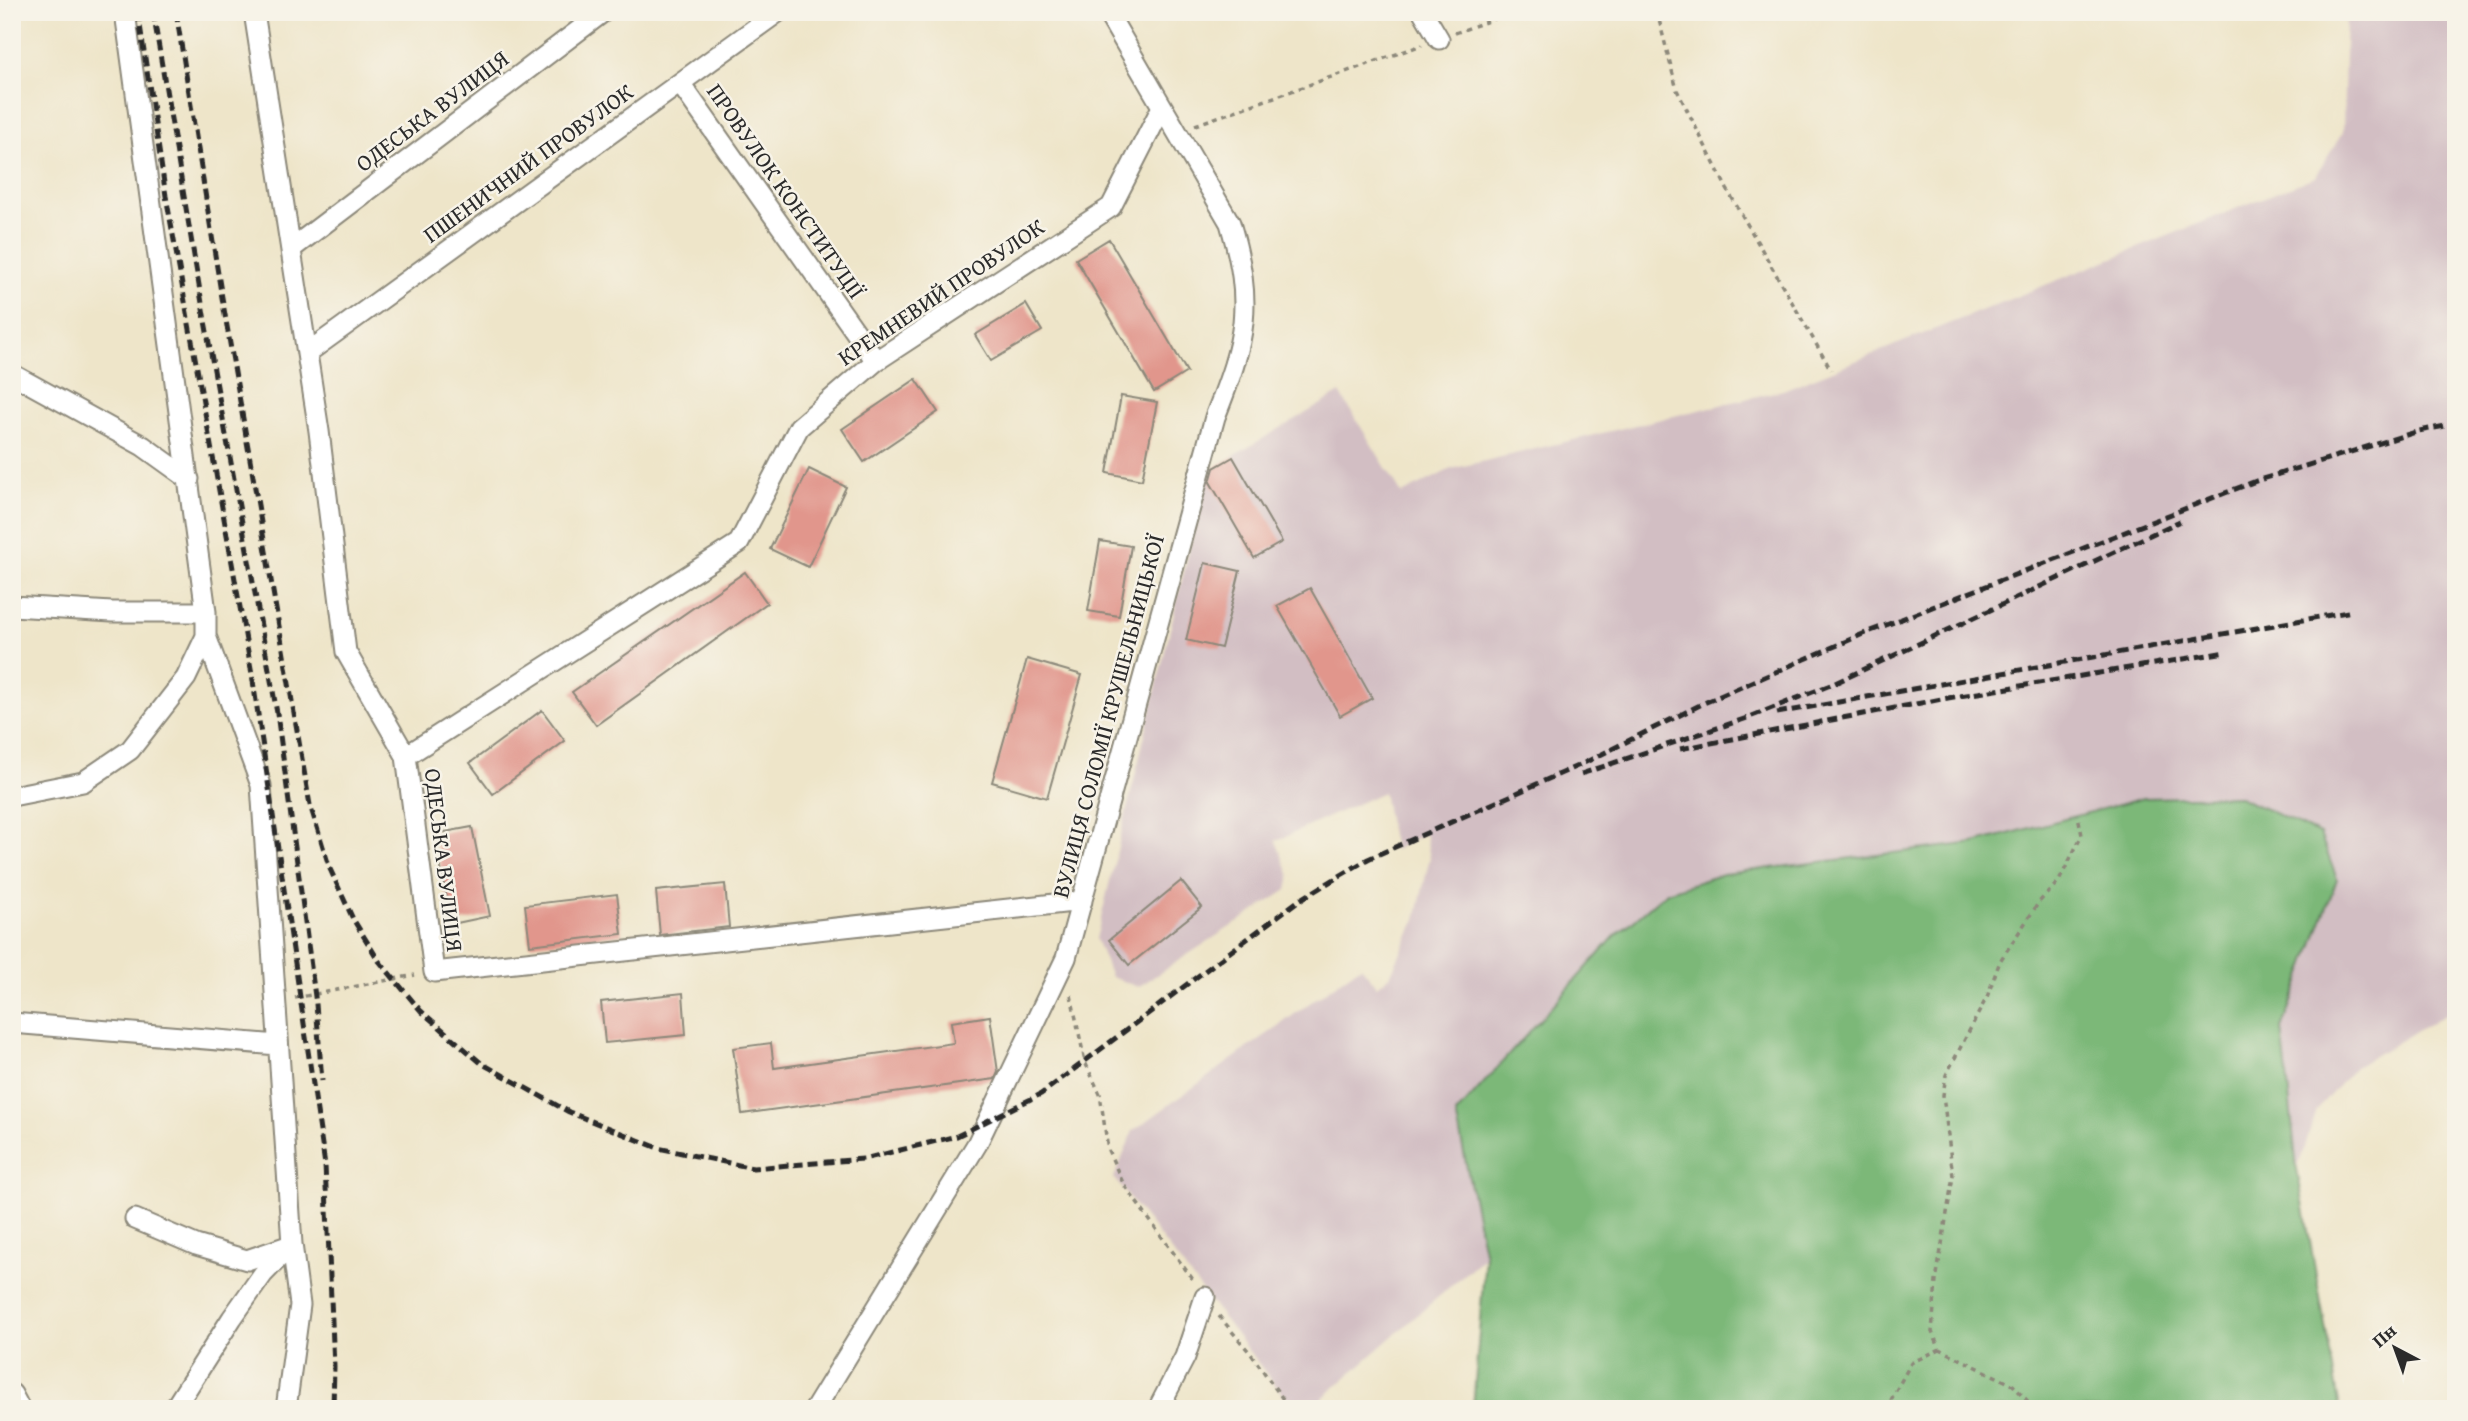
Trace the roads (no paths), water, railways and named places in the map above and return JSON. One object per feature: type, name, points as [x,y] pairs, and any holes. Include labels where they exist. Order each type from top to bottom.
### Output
[{"type":"street","points":[[125,12],[189,480],[206,612],[206,636],[261,785],[292,1244],[300,1305],[286,1409]]},
{"type":"street","name":"ОДЕСЬКА ВУЛИЦЯ","points":[[254,12],[307,353],[346,652],[406,756],[434,972],[1082,901]]},
{"type":"street","name":"ОДЕСЬКА ВУЛИЦЯ","points":[[291,249],[603,12]]},
{"type":"street","name":"ПШЕНИЧНИЙ ПРОВУЛОК","points":[[307,353],[778,12]]},
{"type":"street","name":"ВУЛИЦЯ СОЛОМІЇ КРУШЕЛЬНИЦЬКОЇ","points":[[815,1409],[977,1144],[1066,958],[1215,417],[1237,362],[1246,307],[1241,262],[1230,223],[1161,109],[1107,12]]},
{"type":"street","points":[[1423,12],[1438,38]]},
{"type":"street","name":"ПРОВУЛОК КОНСТИТУЦІЇ","points":[[680,83],[876,361]]},
{"type":"street","name":"КРЕМНЕВИЙ ПРОВУЛОК","points":[[406,756],[739,544],[799,427],[876,361],[1111,207],[1161,109]]},
{"type":"street","points":[[12,374],[143,446],[189,480]]},
{"type":"street","points":[[12,606],[112,612],[206,612]]},
{"type":"street","points":[[12,796],[83,782],[130,750],[186,678],[206,636]]},
{"type":"street","points":[[12,1023],[278,1045]]},
{"type":"street","points":[[135,1219],[196,1245],[247,1261],[292,1244]]},
{"type":"street","points":[[174,1409],[263,1274],[292,1244]]},
{"type":"street","points":[[1158,1409],[1185,1357],[1205,1297]]},
{"type":"street","points":[[12,1394],[20,1409]]},
{"type":"railway","points":[[138,12],[166,196],[252,674],[325,1165],[334,1366],[333,1409]]},
{"type":"railway","points":[[153,12],[205,321],[277,713],[316,1004],[322,1081]]},
{"type":"railway","points":[[176,12],[220,286],[310,805],[330,869],[353,919],[379,961],[421,1011],[481,1063],[569,1112],[658,1148],[753,1168],[864,1159],[957,1136],[1041,1094],[1298,901],[1368,859],[1582,764],[1704,703],[1863,634],[2256,481],[2419,431],[2456,424]]},
{"type":"railway","points":[[1581,774],[1747,718],[1833,684],[2180,521]]},
{"type":"railway","points":[[1777,713],[2353,611]]},
{"type":"railway","points":[[1680,749],[1942,699],[2226,652]]}]
